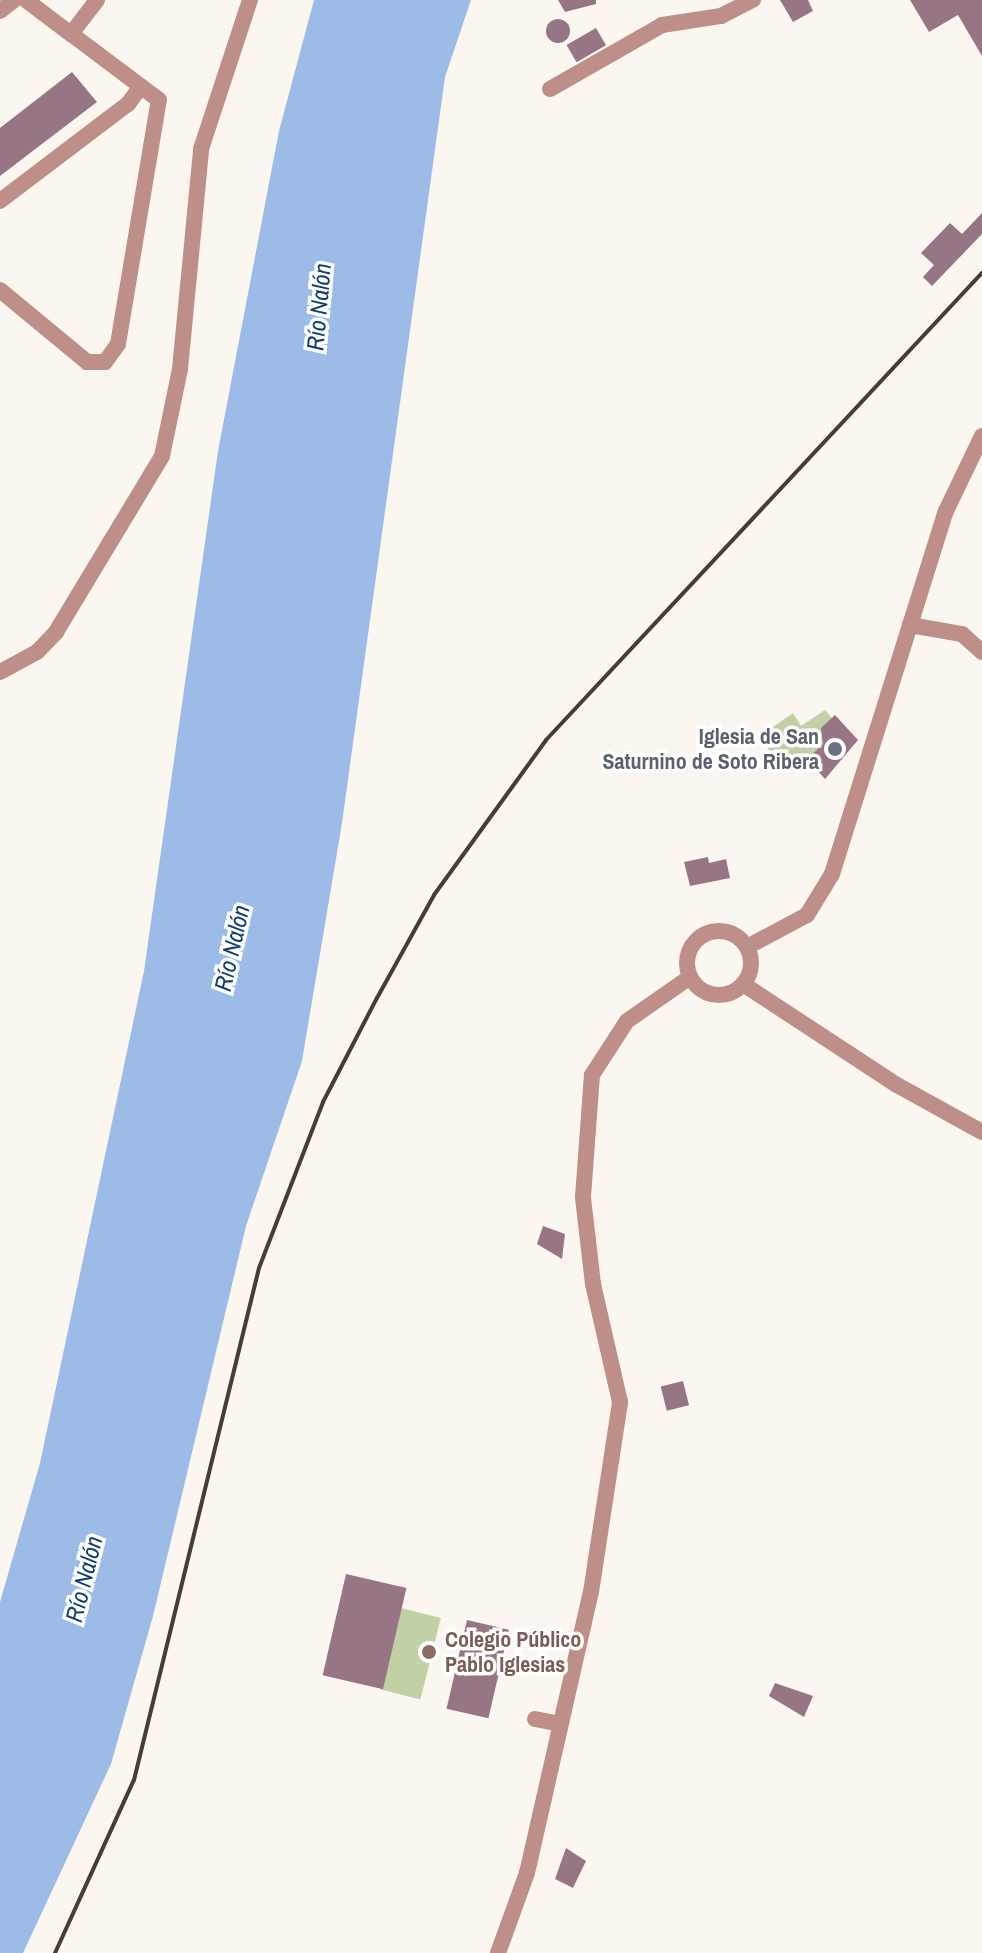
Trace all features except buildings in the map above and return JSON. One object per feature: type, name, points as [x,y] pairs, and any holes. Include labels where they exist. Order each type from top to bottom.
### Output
[{"type":"street","points":[[0,11],[14,0]]},
{"type":"street","points":[[0,290],[87,362],[112,355],[123,331],[161,116],[159,100],[26,0]]},
{"type":"street","points":[[71,34],[97,0]]},
{"type":"street","points":[[0,672],[37,652],[56,632],[162,456],[180,369],[201,149],[250,0]]},
{"type":"street","points":[[550,89],[662,25],[713,19],[753,0]]},
{"type":"street","points":[[0,201],[128,104],[141,86]]},
{"type":"street","points":[[747,947],[807,915],[832,874],[946,511],[982,436]]},
{"type":"street","points":[[910,625],[962,634],[982,652]]},
{"type":"street","points":[[729,932],[747,947],[751,964],[743,984],[712,995],[690,977],[690,948],[707,933],[729,932]]},
{"type":"street","points":[[498,1953],[527,1873],[591,1592],[620,1402],[593,1284],[583,1197],[585,1114],[592,1075],[609,1042],[627,1021],[690,977]]},
{"type":"street","points":[[743,984],[897,1085],[982,1132]]},
{"type":"street","points":[[535,1719],[560,1724]]},
{"type":"green space","points":[[825,710],[832,718],[823,744],[794,772],[768,749],[763,734],[793,713],[801,726]]},
{"type":"green space","points":[[401,1608],[441,1618],[420,1699],[381,1690]]},
{"type":"water","name":"Río Nalón","points":[[314,0],[471,0],[445,77],[342,823],[302,1061],[246,1226],[153,1616],[111,1764],[23,1953],[0,1953],[0,1602],[40,1463],[144,971],[218,451],[279,131]]},
{"type":"railway","points":[[55,1953],[134,1780],[259,1268],[323,1102],[377,998],[434,895],[546,740],[982,273]]},
{"type":"place","name":"Iglesia de San Saturnino de Soto Ribera","points":[[835,749]]},
{"type":"place","name":"Colegio Público Pablo Iglesias","points":[[429,1652]]}]
